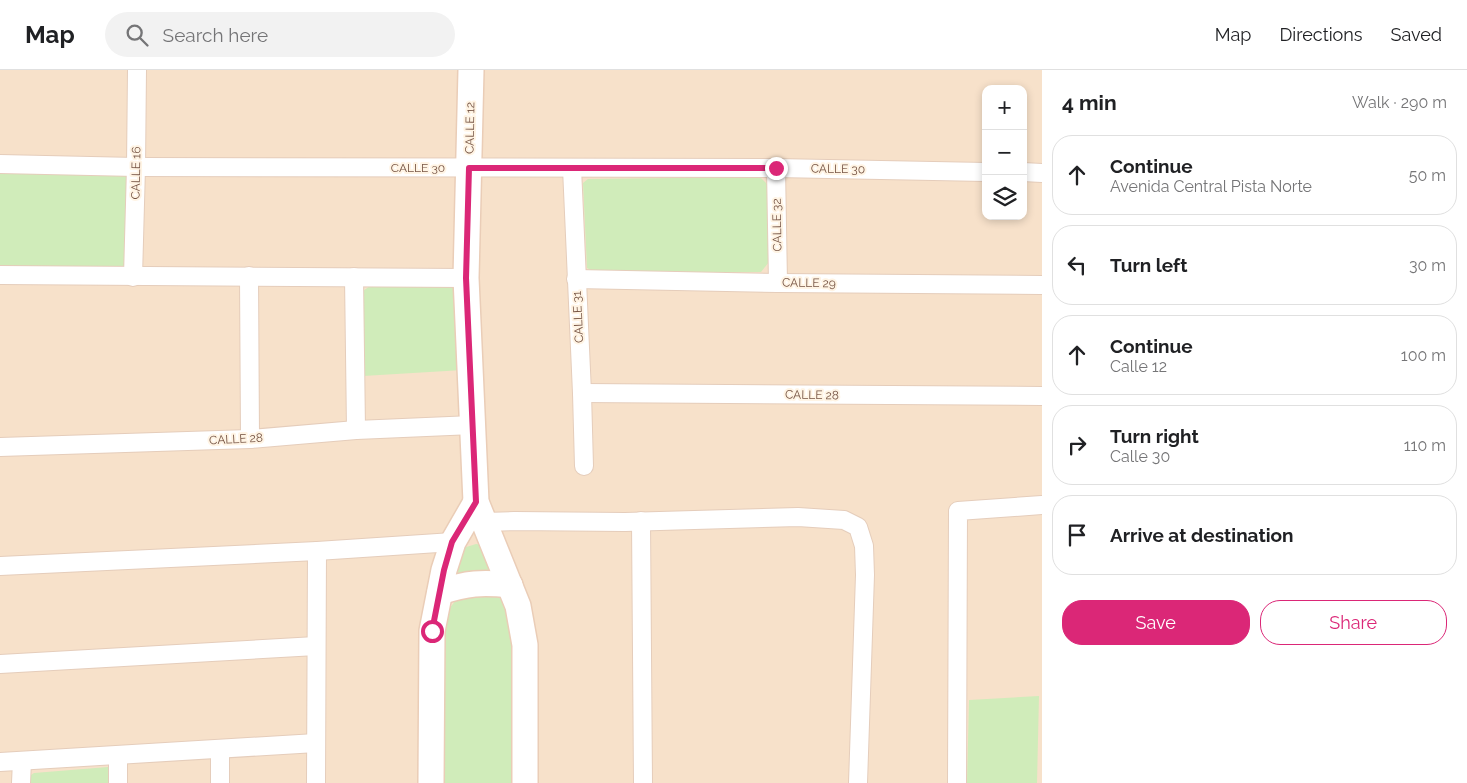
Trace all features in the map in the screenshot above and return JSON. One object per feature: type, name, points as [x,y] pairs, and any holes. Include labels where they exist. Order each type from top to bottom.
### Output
[{"type":"street","name":"CALLE 16","points":[[133,277],[137,70]]},
{"type":"street","name":"CALLE 12","points":[[471,70],[466,278],[472,425],[481,512],[518,606],[525,645],[525,783]]},
{"type":"street","name":"CALLE 30","points":[[0,164],[136,167],[776,168],[982,172]]},
{"type":"street","name":"CALLE 31","points":[[572,168],[584,466]]},
{"type":"street","name":"CALLE 32","points":[[776,168],[778,283]]},
{"type":"street","points":[[1027,172],[1042,173]]},
{"type":"street","points":[[0,275],[466,278]]},
{"type":"street","points":[[248,276],[250,439]]},
{"type":"street","points":[[354,277],[356,430]]},
{"type":"street","name":"CALLE 29","points":[[576,279],[1042,285]]},
{"type":"street","name":"CALLE 28","points":[[582,393],[1042,396]]},
{"type":"street","name":"CALLE 28","points":[[0,448],[250,439],[356,430],[472,425]]},
{"type":"street","points":[[958,783],[958,510],[1042,505]]},
{"type":"street","points":[[431,783],[432,631],[444,570],[452,542],[481,512],[514,521],[641,521],[798,517],[844,520],[858,527],[864,546],[865,575],[858,783]]},
{"type":"street","points":[[641,521],[643,783]]},
{"type":"street","points":[[0,566],[317,551],[452,542]]},
{"type":"street","points":[[316,783],[317,551]]},
{"type":"street","points":[[440,592],[460,586],[487,583],[510,585]]},
{"type":"street","points":[[0,664],[316,646]]},
{"type":"street","points":[[0,762],[316,743]]},
{"type":"street","points":[[220,749],[220,783]]},
{"type":"street","points":[[118,755],[118,783]]},
{"type":"street","points":[[21,783],[22,761]]},
{"type":"shaded area","points":[[0,70],[1042,70],[1042,783],[0,783]]},
{"type":"green space","points":[[0,173],[124,173],[129,180],[128,263],[118,270],[0,268]]},
{"type":"green space","points":[[760,177],[767,184],[769,262],[761,272],[596,273],[587,268],[583,183],[588,179]]},
{"type":"green space","points":[[370,286],[456,286],[463,370],[363,376],[363,291]]},
{"type":"green space","points":[[476,544],[489,546],[497,575],[452,575],[463,548]]},
{"type":"green space","points":[[488,588],[501,597],[515,622],[520,783],[436,783],[437,634],[449,609],[459,596]]},
{"type":"green space","points":[[1039,696],[1037,783],[967,783],[969,700]]},
{"type":"green space","points":[[108,767],[111,772],[111,783],[31,783],[31,775],[34,773]]},
{"type":"route","points":[[432,631],[444,570],[452,542],[476,502],[466,278],[469,168],[776,168]]}]
